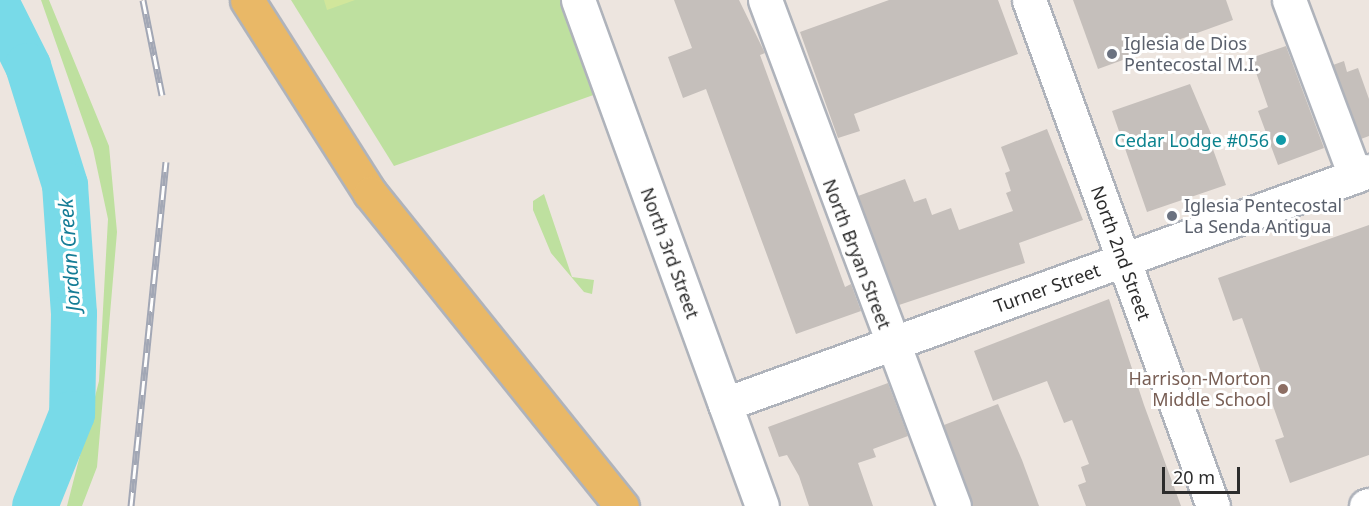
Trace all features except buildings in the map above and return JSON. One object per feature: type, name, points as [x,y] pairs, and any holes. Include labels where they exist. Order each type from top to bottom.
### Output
[{"type":"main road","points":[[247,0],[370,193],[622,506]]},
{"type":"street","name":"North 3rd Street","points":[[578,0],[762,506]]},
{"type":"street","name":"North Bryan Street","points":[[765,0],[827,177],[954,506]]},
{"type":"street","name":"North 2nd Street","points":[[1029,0],[1213,506]]},
{"type":"street","points":[[1293,1],[1362,174]]},
{"type":"street","name":"Turner Street","points":[[725,404],[1362,174]]},
{"type":"green space","points":[[41,0],[49,0],[109,146],[117,232],[97,467],[82,506],[67,506],[99,381],[108,219],[93,149]]},
{"type":"green space","points":[[291,0],[565,0],[599,93],[394,166]]},
{"type":"green space","points":[[324,0],[355,0],[327,10]]},
{"type":"green space","points":[[544,194],[572,277],[594,280],[592,294],[584,292],[551,253],[533,210],[533,201]]},
{"type":"waterway","name":"Jordan Creek","points":[[0,10],[28,66],[65,185],[74,314],[72,414],[35,506]]},
{"type":"railway","points":[[143,0],[162,95]]},
{"type":"railway","points":[[131,506],[166,162]]},
{"type":"place","name":"Iglesia de Dios Pentecostal M.I.","points":[[1112,54]]},
{"type":"place","name":"Cedar Lodge #056","points":[[1281,140]]},
{"type":"place","name":"Iglesia Pentecostal La Senda Antigua","points":[[1172,216]]},
{"type":"place","name":"Harrison-Morton Middle School","points":[[1283,389]]}]
